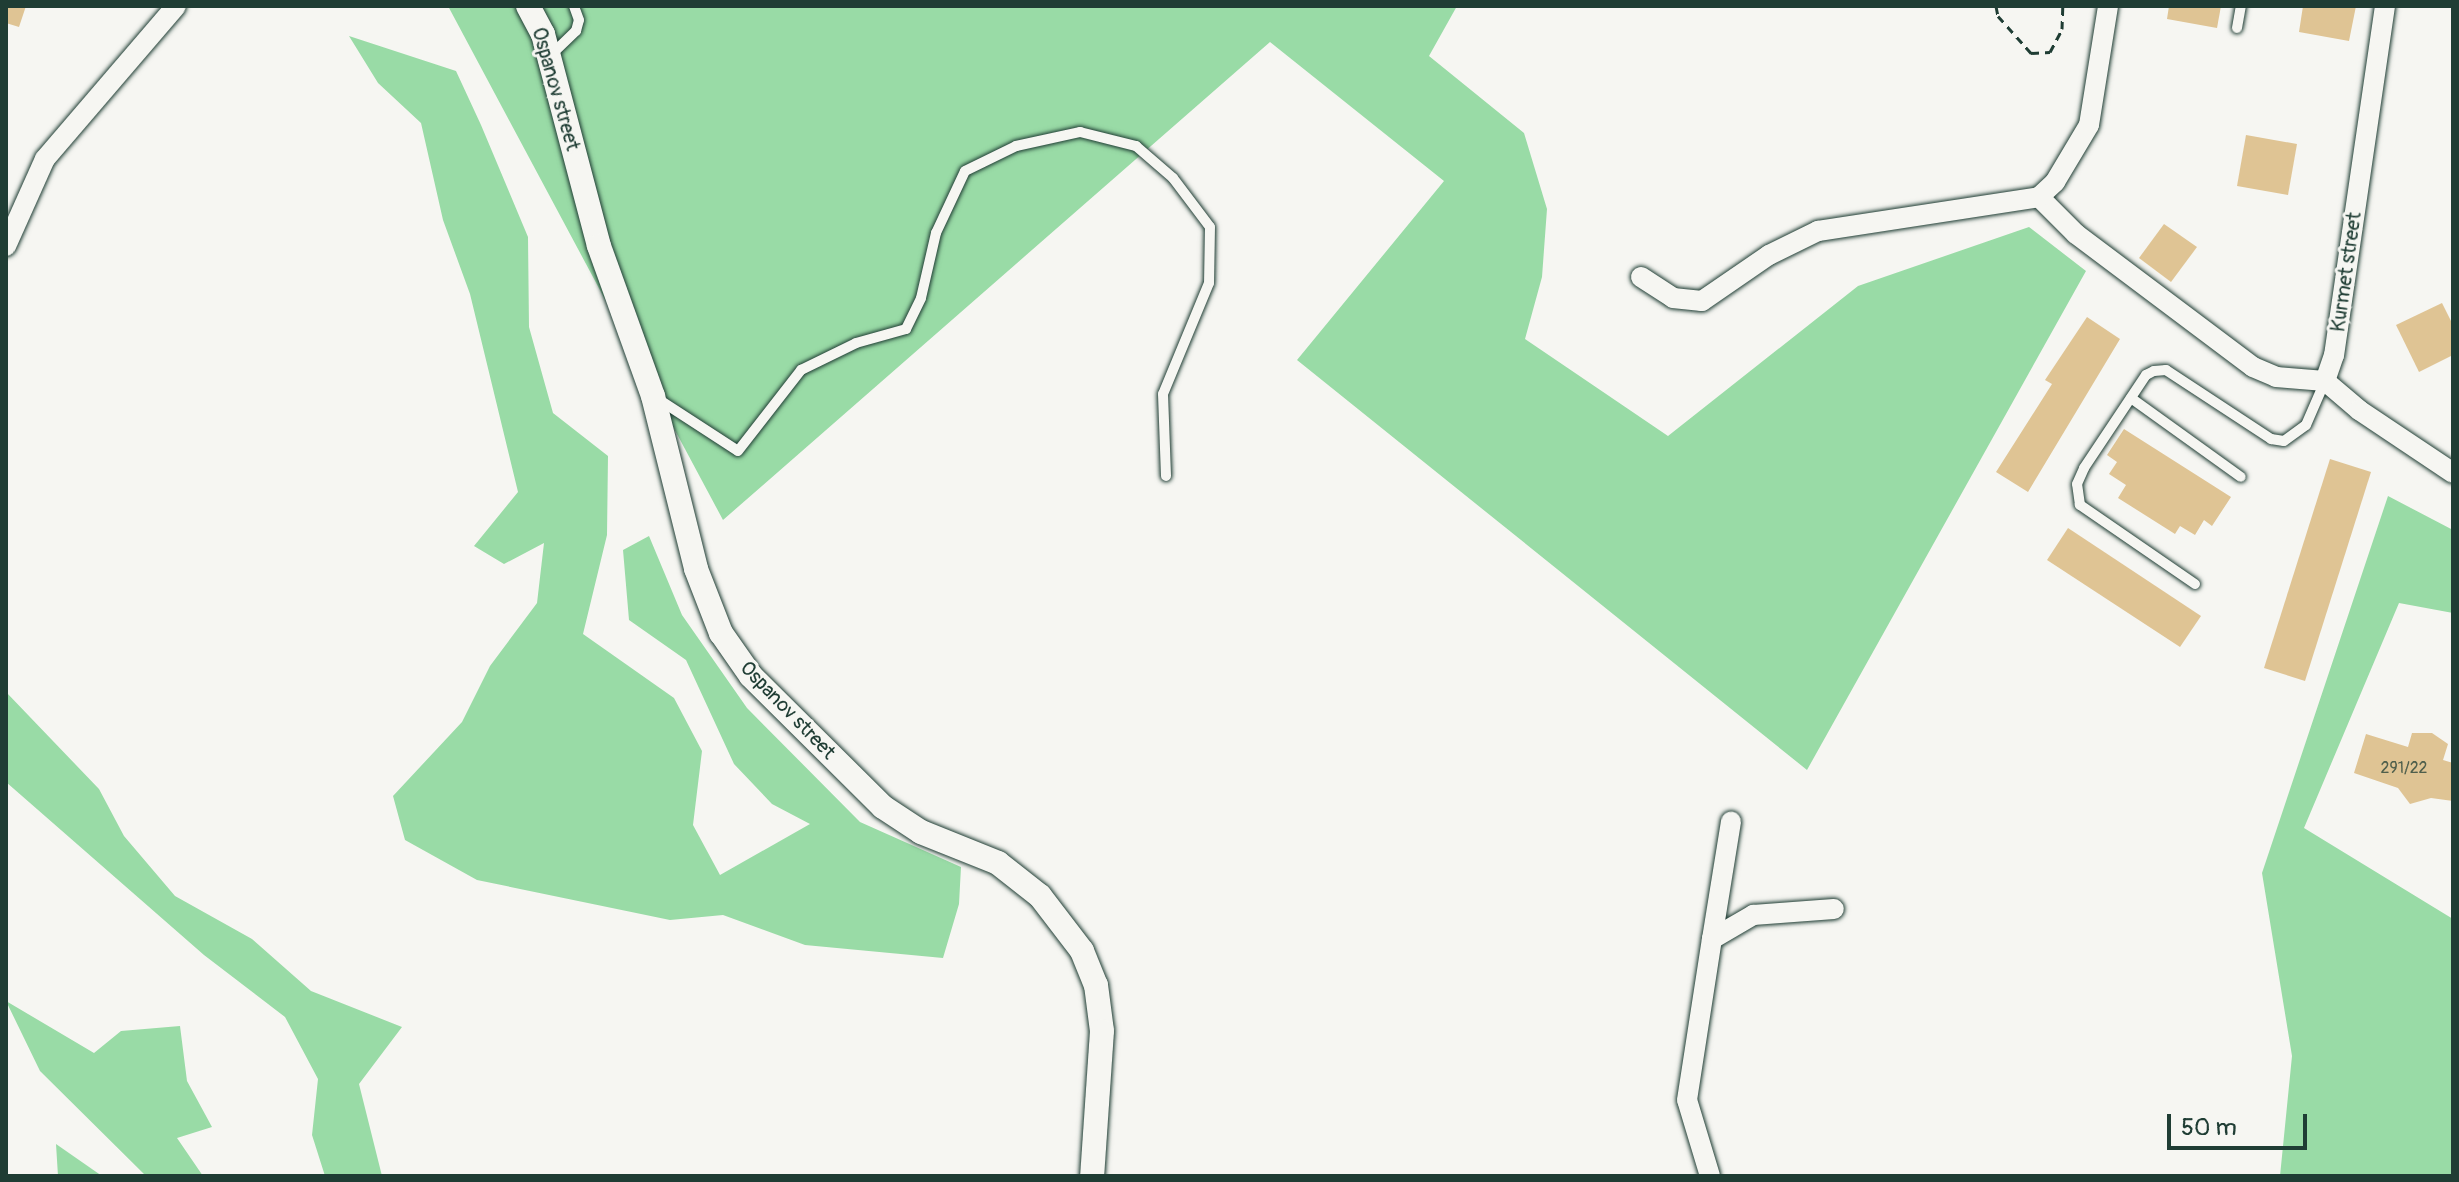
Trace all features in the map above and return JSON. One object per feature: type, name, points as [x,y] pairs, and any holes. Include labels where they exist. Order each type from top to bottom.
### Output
[{"type":"street","points":[[6,246],[45,159],[176,6]]},
{"type":"street","name":"Ospanov street","points":[[528,6],[549,56],[599,246],[653,396],[696,569],[721,633],[751,676],[883,807],[921,832],[998,863],[1040,896],[1082,951],[1096,985],[1102,1031],[1092,1176]]},
{"type":"street","points":[[1641,277],[1673,298],[1702,301],[1769,255],[1818,231],[2039,197],[2055,182],[2089,125],[2108,6]]},
{"type":"street","name":"Kurmet street","points":[[2325,381],[2334,355],[2385,6]]},
{"type":"street","points":[[2039,197],[2076,234],[2253,367],[2276,377],[2325,381],[2359,410],[2453,473]]},
{"type":"street","points":[[1710,1176],[1687,1100],[1731,822]]},
{"type":"street","points":[[1712,939],[1753,915],[1834,909]]},
{"type":"lane","points":[[549,56],[576,31],[579,20],[574,6]]},
{"type":"lane","points":[[2237,28],[2241,6]]},
{"type":"lane","points":[[653,396],[738,451],[801,370],[856,343],[906,329],[921,298],[936,233],[965,171],[1016,146],[1080,132],[1136,146],[1173,178],[1210,227],[1209,283],[1163,394],[1166,476]]},
{"type":"lane","points":[[2195,584],[2080,505],[2076,495],[2084,468],[2146,375],[2166,370],[2271,439],[2284,441],[2306,425],[2325,381]]},
{"type":"lane","points":[[2131,398],[2241,477]]},
{"type":"path","points":[[1996,6],[1998,16],[2031,53],[2050,52],[2062,29],[2063,6]]},
{"type":"green space","points":[[448,6],[1457,6],[1429,56],[1524,133],[1547,209],[1542,277],[1525,339],[1668,436],[1858,286],[2029,227],[2086,271],[1807,770],[1297,360],[1444,181],[1270,42],[723,520]]},
{"type":"green space","points":[[349,36],[456,71],[481,125],[528,237],[529,327],[553,413],[608,456],[607,535],[583,634],[674,698],[702,751],[693,825],[720,875],[810,824],[772,804],[734,764],[686,660],[629,620],[623,550],[649,536],[682,615],[747,708],[860,822],[961,867],[959,904],[943,958],[805,945],[723,915],[670,920],[477,880],[405,840],[393,796],[462,722],[490,666],[537,603],[544,543],[504,564],[474,546],[518,492],[470,294],[443,220],[421,123],[378,83]]},
{"type":"green space","points":[[2388,496],[2453,530],[2453,613],[2399,603],[2304,828],[2453,919],[2453,1176],[2280,1176],[2292,1056],[2262,873]]},
{"type":"green space","points":[[6,692],[99,789],[124,836],[175,896],[252,939],[311,991],[402,1027],[359,1084],[382,1176],[325,1176],[312,1135],[318,1079],[285,1017],[204,955],[6,782]]},
{"type":"green space","points":[[6,1001],[94,1053],[121,1031],[180,1026],[187,1081],[212,1127],[177,1138],[203,1176],[146,1176],[40,1071]]},
{"type":"green space","points":[[56,1144],[102,1176],[58,1176]]},
{"type":"building","points":[[6,6],[26,6],[19,27],[6,23]]},
{"type":"building","points":[[2169,6],[2221,6],[2217,28],[2167,19]]},
{"type":"building","points":[[2303,6],[2356,6],[2349,41],[2299,32]]},
{"type":"building","points":[[2246,135],[2297,144],[2288,195],[2237,186]]},
{"type":"building","points":[[2164,224],[2197,247],[2171,282],[2139,258]]},
{"type":"building","points":[[2442,303],[2453,325],[2453,355],[2419,372],[2396,325]]},
{"type":"building","points":[[2087,317],[2120,339],[2028,492],[1996,472],[2052,384],[2045,380]]},
{"type":"building","points":[[2124,429],[2231,497],[2212,526],[2204,520],[2195,535],[2180,526],[2175,534],[2118,498],[2126,485],[2109,474],[2117,462],[2107,455]]},
{"type":"building","points":[[2330,459],[2371,472],[2305,681],[2264,668]]},
{"type":"building","points":[[2068,528],[2201,616],[2180,647],[2047,560]]},
{"type":"building","points":[[2412,733],[2432,733],[2448,744],[2443,760],[2453,763],[2453,801],[2431,798],[2410,804],[2398,788],[2354,773],[2366,734],[2408,747]]}]
